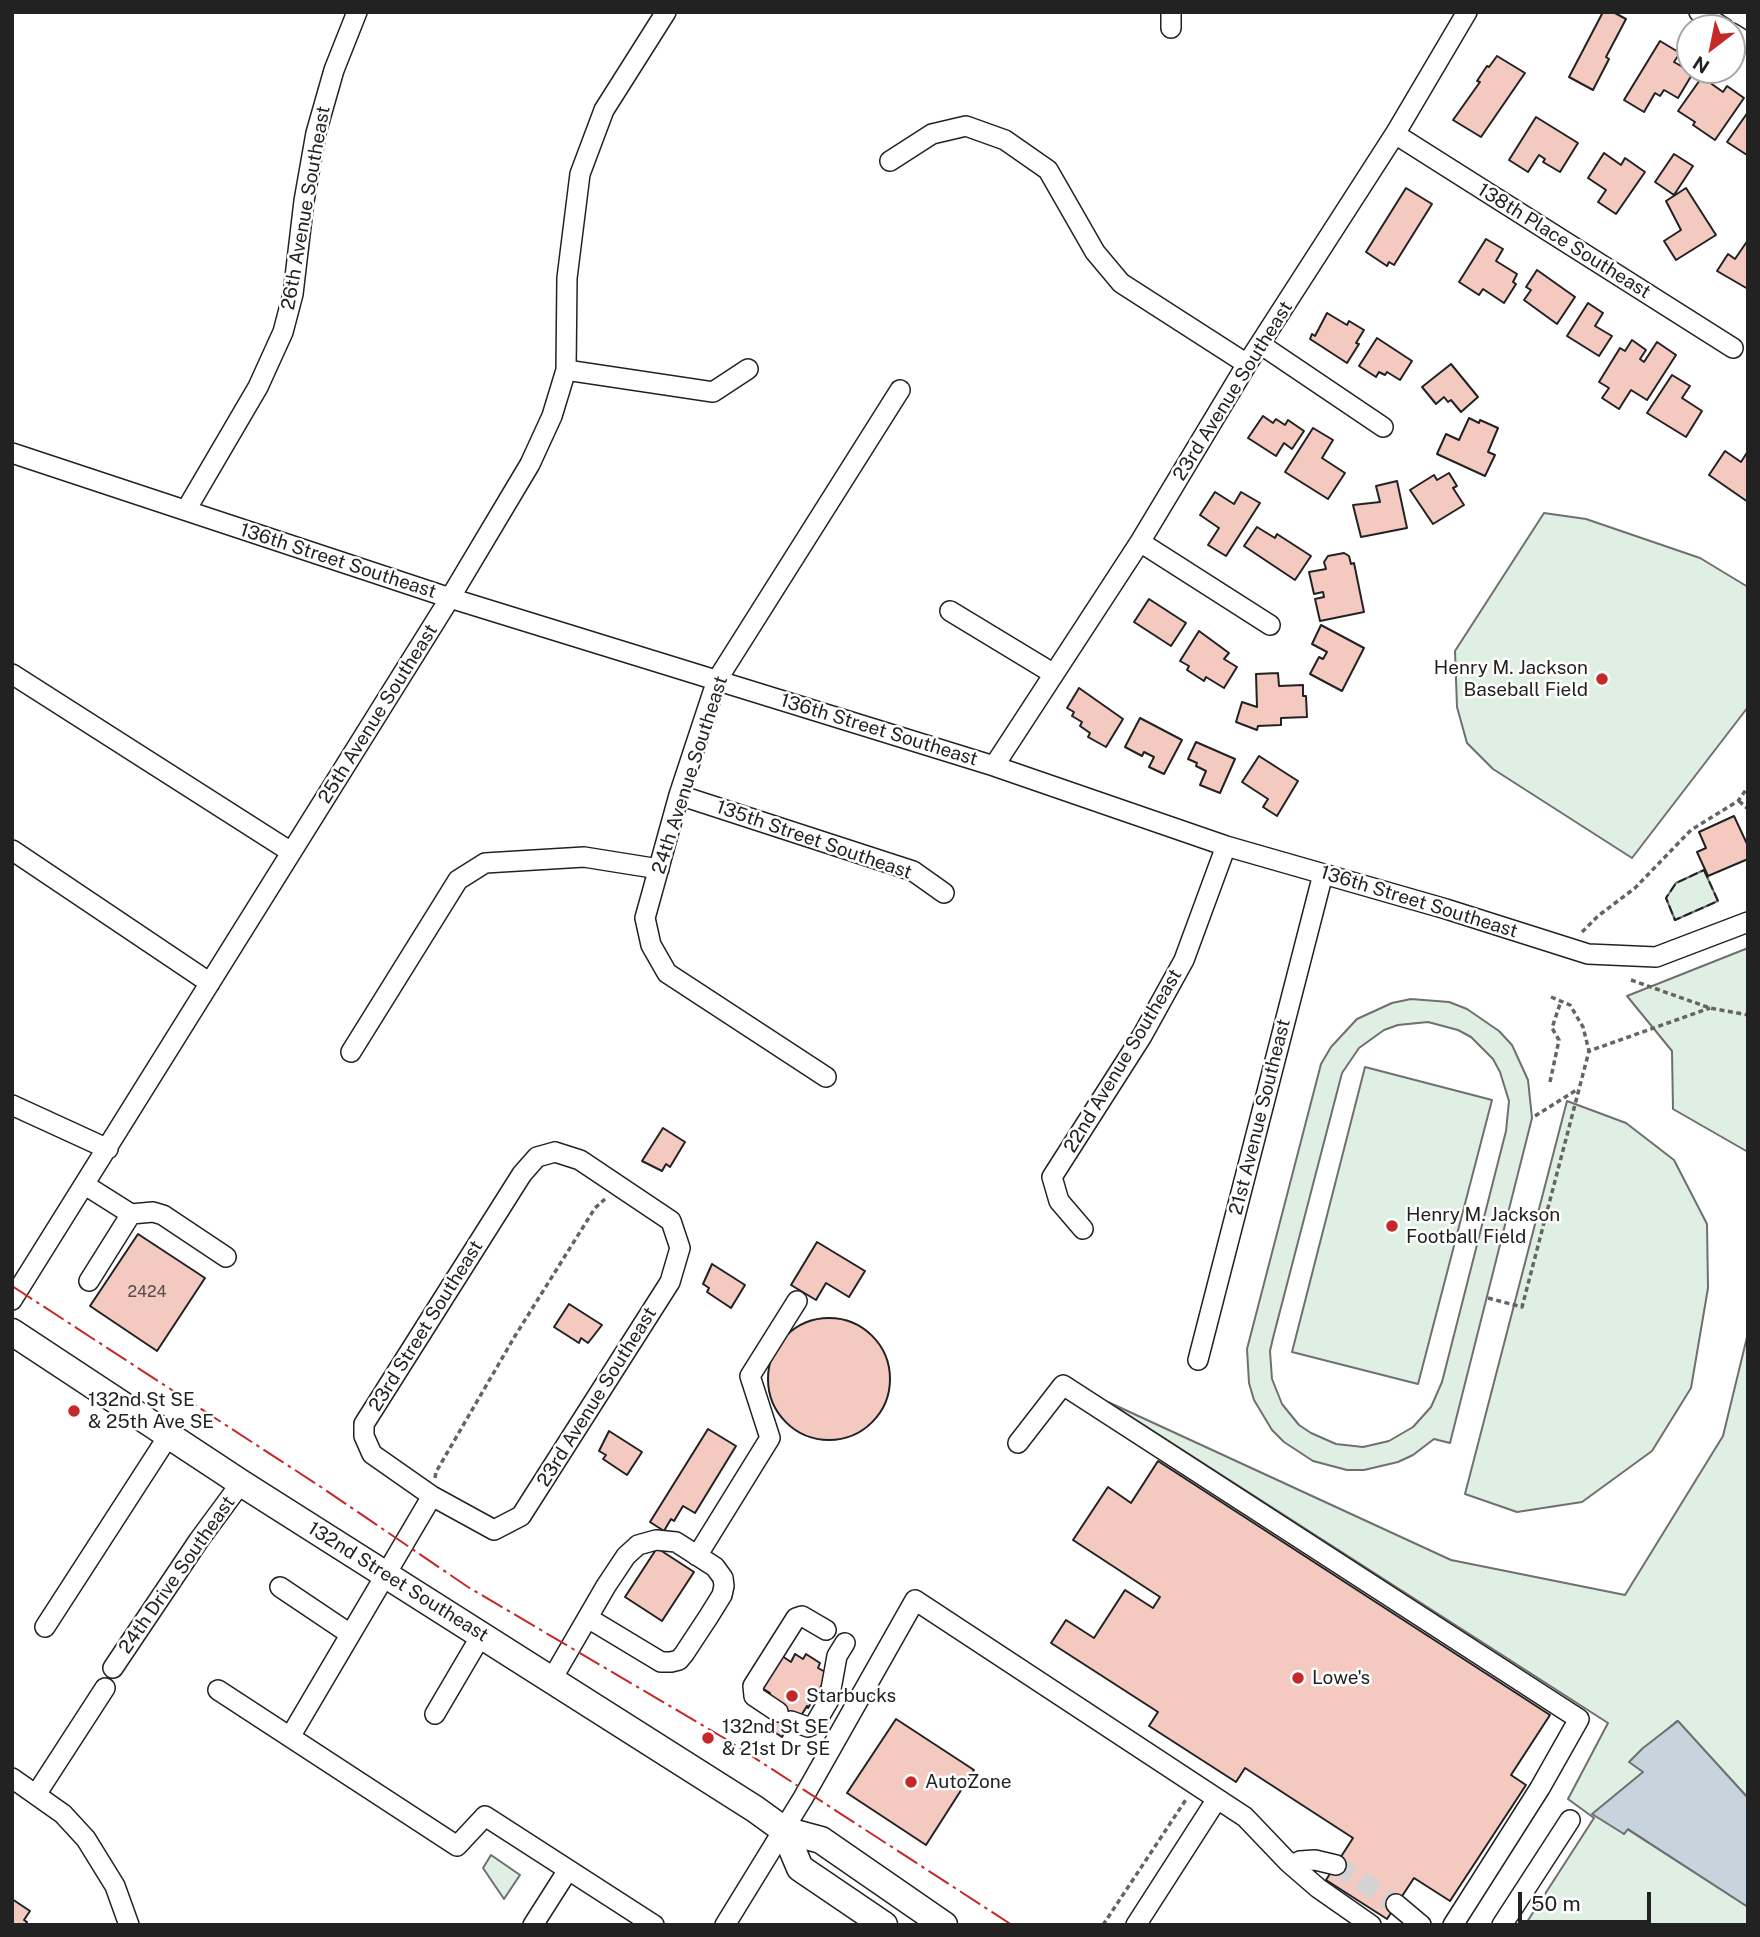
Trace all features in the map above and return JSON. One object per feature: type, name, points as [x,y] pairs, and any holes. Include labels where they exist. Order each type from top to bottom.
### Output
[{"type":"main road","name":"132nd Street Southeast","points":[[12,1332],[241,1483],[482,1634],[784,1830],[821,1840],[944,1925]]},
{"type":"main road","points":[[784,1830],[800,1868],[884,1925]]},
{"type":"street","name":"26th Avenue Southeast","points":[[186,510],[258,387],[283,332],[293,293],[304,201],[316,133],[334,70],[357,12]]},
{"type":"street","name":"25th Avenue Southeast","points":[[12,1300],[450,598],[530,464],[552,416],[566,370],[567,278],[580,174],[604,110],[666,12]]},
{"type":"street","name":"23rd Avenue Southeast","points":[[994,766],[1140,542],[1247,363],[1395,134],[1464,13]]},
{"type":"street","points":[[890,160],[932,134],[966,126],[1005,141],[1048,170],[1095,252],[1121,283],[1247,363]]},
{"type":"street","name":"138th Place Southeast","points":[[1395,134],[1733,348]]},
{"type":"street","points":[[1260,344],[1383,427]]},
{"type":"street","points":[[566,370],[713,392],[748,369]]},
{"type":"street","name":"24th Avenue Southeast","points":[[826,1077],[667,973],[651,945],[645,918],[679,795],[717,680],[900,390]]},
{"type":"street","name":"136th Street Southeast","points":[[12,453],[450,598],[994,766],[1226,846],[1588,954],[1656,957],[1748,922]]},
{"type":"street","points":[[1140,542],[1270,625]]},
{"type":"street","points":[[950,611],[1054,674]]},
{"type":"street","points":[[12,674],[291,852]]},
{"type":"street","name":"135th Street Southeast","points":[[679,795],[913,871],[944,893]]},
{"type":"street","name":"22nd Avenue Southeast","points":[[1083,1229],[1059,1201],[1052,1177],[1142,1036],[1184,960],[1226,846]]},
{"type":"street","points":[[12,850],[210,983]]},
{"type":"street","points":[[351,1052],[458,880],[485,863],[584,858],[659,869]]},
{"type":"street","name":"21st Avenue Southeast","points":[[1198,1360],[1323,874]]},
{"type":"street","points":[[12,1105],[108,1149]]},
{"type":"street","name":"23rd Street Southeast","points":[[494,1530],[432,1496],[372,1454],[364,1436],[364,1424],[522,1174],[537,1157],[555,1152],[580,1160],[615,1182]]},
{"type":"street","name":"23rd Avenue Southeast","points":[[494,1530],[522,1516],[670,1282],[680,1248],[671,1221],[615,1182]]},
{"type":"street","points":[[85,1185],[131,1214],[158,1212],[226,1257]]},
{"type":"street","points":[[89,1281],[131,1214]]},
{"type":"street","points":[[696,1556],[770,1438],[750,1377],[797,1301]]},
{"type":"street","points":[[1018,1443],[1063,1385],[1579,1719],[1540,1788],[1452,1925]]},
{"type":"street","points":[[46,1627],[169,1435]]},
{"type":"street","name":"24th Drive Southeast","points":[[113,1668],[199,1540],[241,1483]]},
{"type":"street","points":[[290,1737],[432,1496]]},
{"type":"street","points":[[552,1679],[588,1618],[626,1556],[638,1545],[646,1541],[676,1542],[720,1572],[724,1586],[709,1616],[679,1660],[661,1662],[588,1618]]},
{"type":"street","points":[[280,1587],[350,1634]]},
{"type":"street","points":[[725,1925],[784,1830],[915,1600],[1245,1817],[1318,1888],[1371,1925]]},
{"type":"street","points":[[826,1630],[802,1616],[796,1618],[753,1686],[754,1696],[784,1716],[808,1727],[815,1724],[829,1700],[836,1656],[845,1643]]},
{"type":"street","points":[[435,1714],[482,1634]]},
{"type":"street","points":[[37,1793],[105,1688]]},
{"type":"street","points":[[218,1690],[457,1846],[485,1816],[654,1925]]},
{"type":"street","points":[[12,1777],[63,1814],[86,1839],[115,1886],[129,1925]]},
{"type":"street","points":[[1136,1925],[1217,1799]]},
{"type":"street","points":[[1502,1925],[1570,1820]]},
{"type":"street","points":[[1292,1865],[1300,1861],[1315,1860],[1336,1865]]},
{"type":"street","points":[[533,1925],[568,1870]]},
{"type":"street","points":[[1396,1904],[1421,1925]]},
{"type":"path","points":[[1580,934],[1598,916],[1635,888],[1691,830],[1738,801],[1748,788]]},
{"type":"path","points":[[1738,801],[1748,809]]},
{"type":"path","points":[[1631,980],[1710,1009],[1748,1015]]},
{"type":"path","points":[[1488,1298],[1522,1307],[1590,1051],[1583,1027],[1570,1005],[1551,997]]},
{"type":"path","points":[[1550,1082],[1559,1040],[1552,1028],[1561,1001]]},
{"type":"path","points":[[1590,1051],[1710,1009]]},
{"type":"path","points":[[1535,1116],[1580,1088]]},
{"type":"path","points":[[432,1496],[436,1472],[508,1348],[595,1208],[602,1203],[615,1182]]},
{"type":"path","points":[[1103,1925],[1196,1785]]},
{"type":"green space","name":"Henry M. Jackson Baseball Field","points":[[1544,513],[1586,519],[1700,558],[1748,587],[1748,707],[1632,858],[1493,769],[1467,743],[1457,707],[1455,651]]},
{"type":"green space","points":[[1704,870],[1718,901],[1675,920],[1666,898],[1676,883]]},
{"type":"green space","points":[[1748,948],[1748,1152],[1673,1109],[1672,1051],[1627,996]]},
{"type":"green space","points":[[1411,999],[1449,1002],[1467,1009],[1499,1031],[1512,1045],[1528,1080],[1532,1118],[1450,1443],[1434,1439],[1413,1455],[1398,1462],[1364,1470],[1347,1470],[1313,1461],[1284,1442],[1272,1430],[1254,1400],[1249,1383],[1247,1349],[1321,1064],[1331,1047],[1357,1019],[1392,1003]],"holes":[[[1428,1022],[1458,1030],[1471,1037],[1493,1059],[1509,1101],[1506,1131],[1442,1382],[1431,1407],[1413,1427],[1389,1441],[1363,1447],[1336,1444],[1299,1425],[1282,1404],[1272,1379],[1270,1351],[1342,1073],[1359,1048],[1384,1030],[1398,1025]]]},
{"type":"green space","name":"Henry M. Jackson Football Field","points":[[1365,1067],[1492,1100],[1418,1384],[1292,1352]]},
{"type":"green space","points":[[1567,1101],[1626,1123],[1674,1160],[1707,1224],[1708,1288],[1691,1388],[1652,1451],[1582,1502],[1517,1512],[1465,1494]]},
{"type":"green space","points":[[1748,1333],[1748,1798],[1677,1721],[1630,1762],[1644,1771],[1624,1834],[1627,1829],[1748,1907],[1748,1925],[1525,1925],[1594,1818],[1568,1799],[1608,1723],[1108,1402],[1451,1560],[1625,1595],[1723,1436]]},
{"type":"green space","points":[[491,1855],[520,1875],[504,1899],[483,1868]]},
{"type":"shaded area","points":[[1678,1721],[1748,1798],[1748,1907],[1628,1829],[1624,1834],[1592,1814],[1643,1772],[1629,1762]]},
{"type":"building","points":[[1603,12],[1613,12],[1626,19],[1606,57],[1609,59],[1593,90],[1569,77]]},
{"type":"building","points":[[1660,41],[1676,51],[1676,84],[1686,84],[1678,98],[1664,90],[1660,96],[1655,93],[1644,112],[1624,100]]},
{"type":"building","points":[[1497,56],[1525,73],[1481,137],[1453,120],[1480,82],[1477,81],[1487,66],[1489,67]]},
{"type":"building","points":[[1697,84],[1712,84],[1723,92],[1727,86],[1744,98],[1715,140],[1678,111]]},
{"type":"building","points":[[1748,112],[1748,154],[1747,155],[1727,142]]},
{"type":"building","points":[[1536,117],[1578,143],[1560,172],[1543,162],[1545,159],[1539,155],[1528,172],[1509,160]]},
{"type":"building","points":[[1604,153],[1621,165],[1625,158],[1645,172],[1616,214],[1598,202],[1606,190],[1588,178]]},
{"type":"building","points":[[1674,154],[1693,166],[1674,195],[1655,182]]},
{"type":"building","points":[[1406,188],[1432,204],[1394,265],[1389,262],[1387,266],[1366,252]]},
{"type":"building","points":[[1686,188],[1716,235],[1676,260],[1664,241],[1681,230],[1666,201]]},
{"type":"building","points":[[1486,239],[1503,249],[1496,261],[1517,274],[1513,282],[1516,284],[1504,303],[1483,289],[1479,295],[1459,282]]},
{"type":"building","points":[[1748,240],[1748,289],[1717,271],[1728,254],[1735,259]]},
{"type":"building","points":[[1537,270],[1575,297],[1557,324],[1524,300],[1531,290],[1526,287]]},
{"type":"building","points":[[1588,303],[1603,313],[1595,326],[1612,336],[1599,356],[1567,336]]},
{"type":"building","points":[[1327,313],[1347,325],[1349,321],[1364,330],[1347,363],[1310,339],[1312,334],[1315,336]]},
{"type":"building","points":[[1377,338],[1412,361],[1400,380],[1387,372],[1385,375],[1379,372],[1376,377],[1359,366]]},
{"type":"building","points":[[1632,340],[1646,350],[1640,359],[1644,362],[1657,342],[1676,355],[1647,400],[1631,390],[1619,409],[1602,398],[1609,388],[1599,382],[1620,348],[1625,351]]},
{"type":"building","points":[[1451,364],[1478,397],[1461,412],[1451,400],[1448,402],[1444,397],[1436,404],[1422,387]]},
{"type":"building","points":[[1672,375],[1690,386],[1682,398],[1702,411],[1686,437],[1647,413]]},
{"type":"building","points":[[1263,416],[1273,423],[1276,419],[1285,425],[1288,420],[1304,431],[1292,449],[1284,443],[1276,456],[1248,438]]},
{"type":"building","points":[[1469,418],[1498,428],[1488,452],[1495,455],[1485,476],[1437,454],[1446,434],[1459,440]]},
{"type":"building","points":[[1313,428],[1333,440],[1322,458],[1345,473],[1328,499],[1285,472]]},
{"type":"building","points":[[1725,451],[1741,462],[1748,451],[1748,502],[1709,475]]},
{"type":"building","points":[[1449,473],[1457,486],[1453,488],[1464,505],[1433,524],[1410,490],[1434,475],[1437,480]]},
{"type":"building","points":[[1397,481],[1407,528],[1361,537],[1353,505],[1380,502],[1376,486]]},
{"type":"building","points":[[1215,492],[1234,504],[1241,492],[1260,503],[1226,556],[1208,545],[1219,528],[1200,515]]},
{"type":"building","points":[[1257,527],[1275,538],[1277,534],[1311,556],[1295,580],[1244,546]]},
{"type":"building","points":[[1344,553],[1349,556],[1351,564],[1354,563],[1364,612],[1320,621],[1315,599],[1324,597],[1323,592],[1314,594],[1309,572],[1326,569],[1324,562],[1328,556]]},
{"type":"building","points":[[1149,599],[1186,623],[1171,646],[1134,622]]},
{"type":"building","points":[[1321,625],[1364,648],[1342,691],[1310,674],[1319,657],[1323,659],[1327,652],[1312,644]]},
{"type":"building","points":[[1199,631],[1229,653],[1224,659],[1237,667],[1224,688],[1206,677],[1204,681],[1187,670],[1189,666],[1180,661]]},
{"type":"building","points":[[1278,673],[1279,686],[1303,685],[1307,717],[1281,718],[1281,725],[1258,726],[1257,730],[1236,722],[1242,702],[1257,707],[1256,674]]},
{"type":"building","points":[[1079,688],[1123,719],[1106,747],[1088,737],[1090,733],[1080,726],[1082,722],[1072,716],[1074,712],[1067,708]]},
{"type":"building","points":[[1140,718],[1182,740],[1164,774],[1149,767],[1154,757],[1144,752],[1142,756],[1125,747]]},
{"type":"building","points":[[1196,742],[1235,759],[1220,793],[1200,785],[1206,771],[1188,759]]},
{"type":"building","points":[[1259,756],[1298,781],[1277,816],[1263,807],[1268,799],[1242,782]]},
{"type":"building","points":[[1734,816],[1748,846],[1748,859],[1708,876],[1697,852],[1706,848],[1699,832]]},
{"type":"building","points":[[663,1128],[685,1142],[670,1167],[666,1164],[662,1171],[642,1161]]},
{"type":"building","points":[[138,1234],[205,1278],[157,1351],[90,1306]]},
{"type":"building","points":[[817,1242],[865,1271],[849,1297],[826,1283],[816,1300],[791,1285]]},
{"type":"building","points":[[712,1264],[745,1285],[731,1308],[707,1292],[709,1288],[703,1284]]},
{"type":"building","points":[[569,1304],[602,1325],[588,1343],[581,1338],[579,1343],[554,1327]]},
{"type":"building","points":[[829,1318],[852,1323],[872,1336],[885,1356],[890,1379],[885,1402],[872,1422],[852,1435],[829,1440],[806,1435],[786,1422],[773,1402],[768,1379],[773,1356],[786,1336],[806,1323]]},
{"type":"building","points":[[708,1429],[736,1446],[695,1513],[683,1506],[664,1531],[650,1522]]},
{"type":"building","points":[[609,1431],[642,1452],[627,1475],[603,1459],[606,1455],[599,1451]]},
{"type":"building","name":"Lowe's","points":[[1158,1461],[1550,1715],[1511,1775],[1526,1785],[1450,1901],[1414,1878],[1387,1919],[1326,1880],[1353,1838],[1245,1768],[1236,1782],[1149,1726],[1158,1712],[1051,1643],[1066,1620],[1094,1638],[1125,1590],[1153,1608],[1160,1597],[1073,1540],[1108,1487],[1131,1503]]},
{"type":"building","points":[[657,1548],[694,1572],[662,1621],[625,1597]]},
{"type":"building","name":"Starbucks","points":[[795,1654],[803,1659],[806,1654],[820,1663],[818,1668],[827,1673],[808,1708],[807,1706],[799,1719],[794,1716],[782,1737],[768,1728],[780,1708],[766,1699],[770,1693],[762,1688],[782,1656],[791,1662]]},
{"type":"building","name":"AutoZone","points":[[896,1719],[974,1770],[926,1845],[847,1793]]},
{"type":"building","points":[[12,1899],[30,1911],[24,1920],[27,1922],[25,1925],[12,1925]]},
{"type":"tunnel","points":[[1336,1865],[1396,1904]]},
{"type":"fence","points":[[1704,870],[1718,901],[1675,920],[1666,898],[1676,883],[1704,870]]},
{"type":"power","points":[[12,1286],[321,1487],[468,1587],[724,1738],[1012,1925]]},
{"type":"place","name":"Henry M. Jackson Baseball Field","points":[[1602,679]]},
{"type":"place","name":"Henry M. Jackson Football Field","points":[[1392,1226]]},
{"type":"place","name":"132nd St SE & 25th Ave SE","points":[[74,1411]]},
{"type":"place","name":"Lowe's","points":[[1298,1678]]},
{"type":"place","name":"Starbucks","points":[[792,1696]]},
{"type":"place","name":"132nd St SE & 21st Dr SE","points":[[708,1738]]},
{"type":"place","name":"AutoZone","points":[[911,1782]]}]
